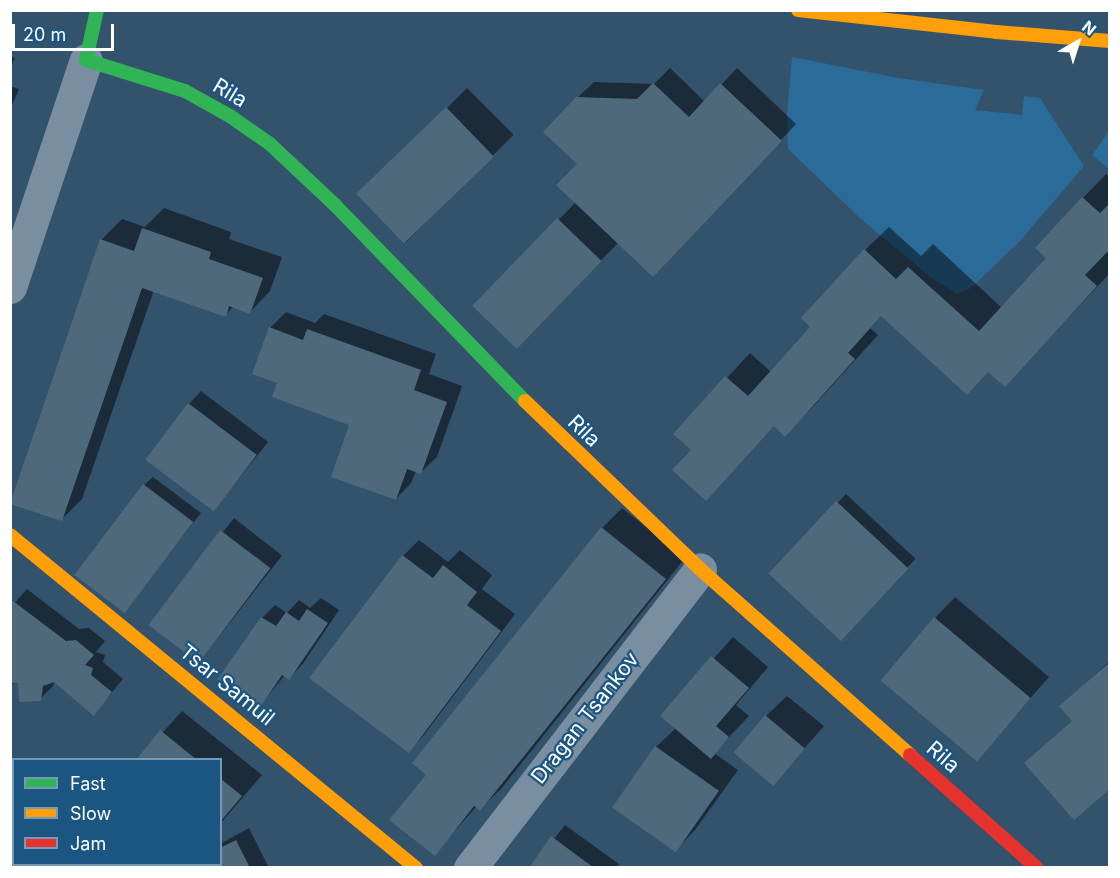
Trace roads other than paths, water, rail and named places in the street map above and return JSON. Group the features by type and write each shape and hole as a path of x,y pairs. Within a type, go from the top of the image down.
{"street":[{"path":"10,287 86,60 98,10"},
{"path":"798,10 996,32 1110,40"},
{"name":"Rila","path":"86,60 185,91 230,116 270,144 335,205 561,438 700,569 1037,867"},
{"name":"Tsar Samuil","path":"10,535 416,867"},
{"name":"Dragan Tsankov","path":"470,867 700,569"}]}
